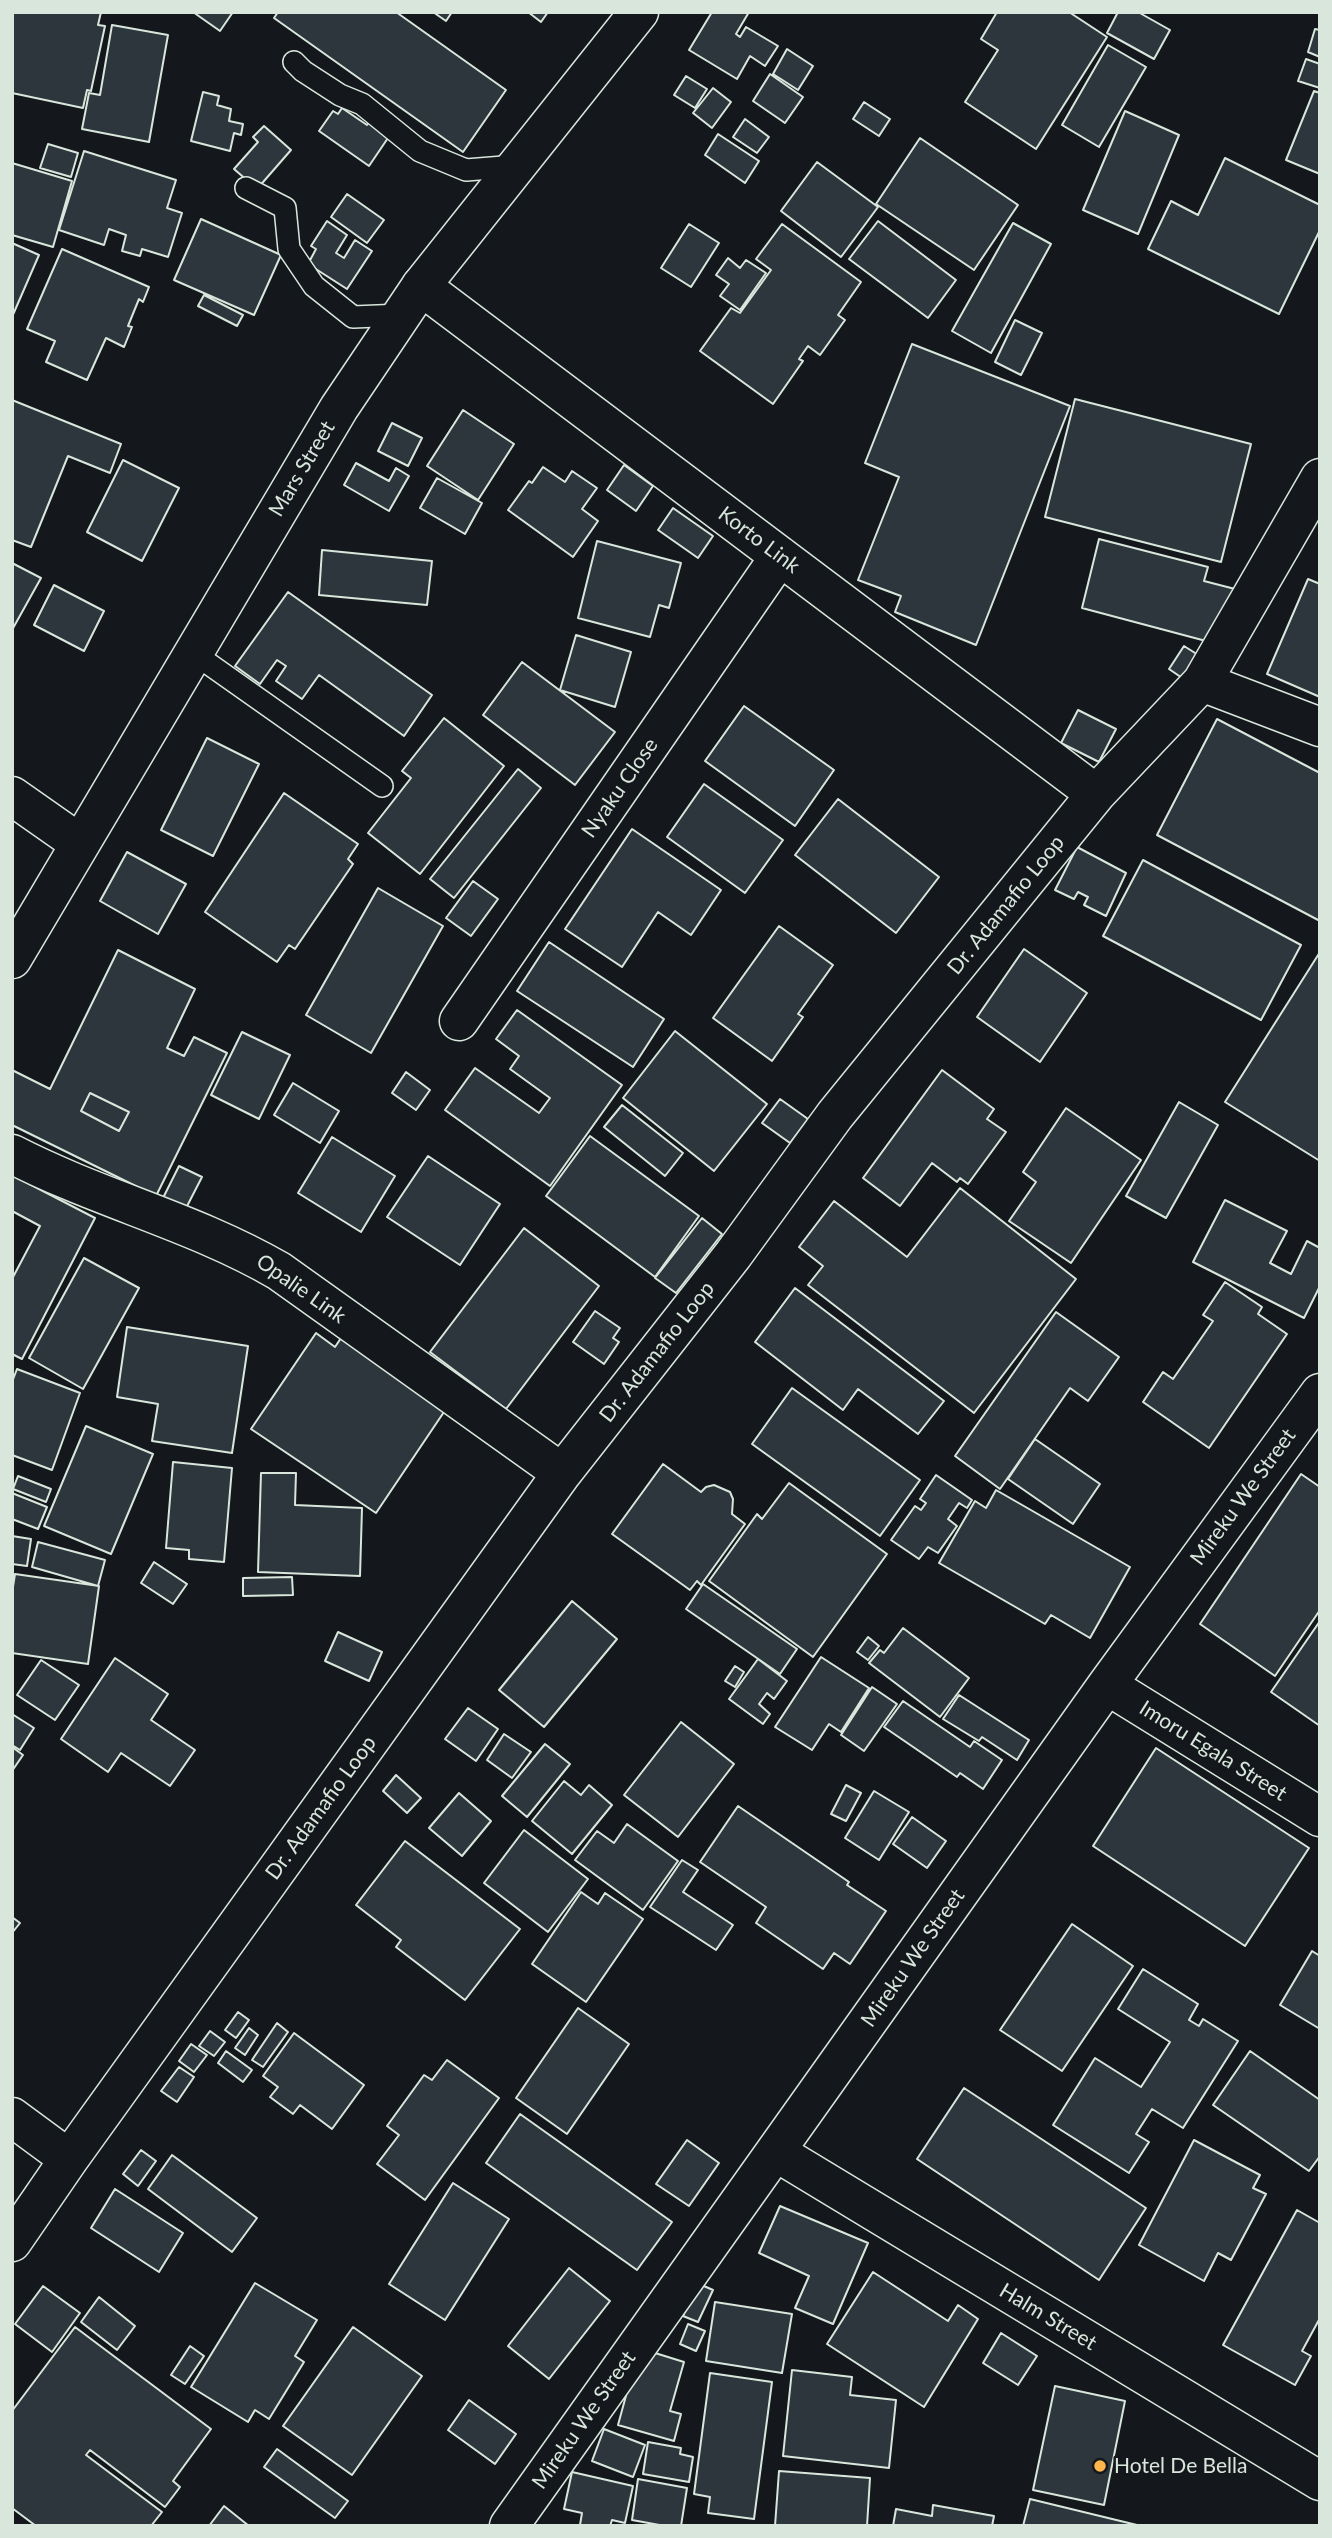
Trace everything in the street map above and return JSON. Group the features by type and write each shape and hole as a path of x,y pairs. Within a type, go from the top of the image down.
{"street":[{"name":"Mars Street","path":"12,959 338,408 412,301 639,12"},
{"name":"Korto Link","path":"412,301 780,556 1096,794"},
{"name":"Dr. Adamafio Loop","path":"12,2242 562,1473 733,1255 835,1115 1096,794 1202,682 1320,478"},
{"name":"Nyaku Close","path":"460,1021 780,556"},
{"path":"1202,682 1320,727"},
{"path":"12,796 79,843"},
{"name":"Opalie Link","path":"12,1154 103,1196 208,1234 249,1254 279,1272 562,1473"},
{"name":"Mireku We Street","path":"521,2523 776,2152 1107,1685 1320,1393"},
{"name":"Imoru Egala Street","path":"1107,1685 1320,1817"},
{"path":"12,2117 69,2159"},
{"name":"Halm Street","path":"776,2152 1320,2481"}],"lane":[{"path":"294,62 340,95 362,104 420,151 466,170 516,166"},
{"path":"246,188 285,208 289,249 314,286 353,317 412,301"},
{"path":"192,652 382,786"}],"building":[{"path":"12,12 101,12 98,25 105,26 91,91 87,90 83,108 12,93"},
{"path":"193,12 233,12 220,31"},
{"path":"278,12 396,12 506,90 463,152 274,18"},
{"path":"433,12 452,12 446,21"},
{"path":"528,12 548,12 541,22"},
{"path":"712,12 749,12 736,34 740,37 746,27 778,46 765,66 750,56 737,79 689,50"},
{"path":"997,12 1069,12 1107,37 1036,149 965,102 998,50 981,39"},
{"path":"1118,12 1138,12 1170,30 1154,59 1107,33"},
{"path":"112,25 168,35 149,142 82,129 89,93 100,95"},
{"path":"1315,29 1320,30 1320,57 1308,52"},
{"path":"1108,45 1146,67 1099,147 1062,125"},
{"path":"787,49 813,66 798,90 773,74"},
{"path":"1306,59 1320,64 1320,88 1298,81"},
{"path":"770,74 803,97 785,123 753,101"},
{"path":"686,76 707,89 695,108 674,95"},
{"path":"713,88 731,102 712,128 693,113"},
{"path":"1314,91 1320,93 1320,174 1286,160"},
{"path":"203,92 219,96 217,105 231,109 229,121 243,124 241,135 234,133 230,151 191,141"},
{"path":"864,102 890,119 879,136 853,119"},
{"path":"342,108 367,125 370,121 390,135 369,166 319,131 333,111 338,114"},
{"path":"1125,111 1179,135 1138,234 1083,210"},
{"path":"745,119 769,137 757,153 733,137"},
{"path":"264,126 291,150 257,189 234,169 258,142 253,137"},
{"path":"718,134 759,161 745,183 705,155"},
{"path":"920,138 1018,205 974,270 876,204"},
{"path":"48,144 78,153 71,177 40,168"},
{"path":"84,151 176,180 167,208 182,213 168,257 142,249 140,256 122,251 126,235 109,229 104,245 59,230"},
{"path":"1225,158 1320,205 1320,230 1279,314 1148,249 1171,201 1198,215"},
{"path":"817,162 878,207 841,257 781,211"},
{"path":"12,163 72,181 53,247 12,235"},
{"path":"347,194 384,220 367,243 331,217"},
{"path":"201,219 281,255 254,315 174,280"},
{"path":"327,221 347,235 336,253 344,258 355,240 372,251 347,289 308,264 316,249 311,246"},
{"path":"878,221 956,280 928,318 849,259"},
{"path":"1013,223 1051,244 991,353 952,331"},
{"path":"689,224 719,243 691,287 661,268"},
{"path":"782,224 861,282 838,315 845,320 820,355 808,346 799,359 803,361 773,404 700,351 731,308 740,313 771,270 756,259"},
{"path":"12,243 39,255 12,317"},
{"path":"62,249 149,287 143,302 139,299 128,326 132,327 124,347 106,338 87,380 46,362 55,341 27,329"},
{"path":"728,258 740,268 746,260 766,273 740,310 720,296 729,284 716,275"},
{"path":"204,295 243,315 237,326 198,306"},
{"path":"1015,320 1042,333 1021,375 995,362"},
{"path":"912,344 1070,406 976,645 895,612 901,596 858,580 899,477 865,463"},
{"path":"1075,399 1251,444 1221,562 1045,517"},
{"path":"12,400 121,444 110,473 68,456 31,547 12,540"},
{"path":"463,410 514,444 478,500 427,466"},
{"path":"392,423 422,438 408,466 378,451"},
{"path":"123,460 179,488 142,561 87,532"},
{"path":"356,463 389,481 396,468 409,476 389,511 344,485"},
{"path":"624,465 653,486 636,511 607,490"},
{"path":"543,467 565,482 572,471 597,488 582,509 598,521 573,557 508,510"},
{"path":"437,478 482,503 465,534 420,508"},
{"path":"673,508 713,536 698,558 658,530"},
{"path":"1099,539 1208,567 1204,581 1235,589 1221,645 1082,608"},
{"path":"597,541 681,563 669,608 659,605 650,637 578,618"},
{"path":"322,550 432,561 427,605 319,595"},
{"path":"12,563 41,578 12,630"},
{"path":"1308,579 1320,584 1320,697 1267,674"},
{"path":"54,585 104,611 84,651 34,625"},
{"path":"288,592 432,695 404,736 319,675 302,699 276,681 286,666 277,660 260,684 235,666"},
{"path":"576,635 631,652 615,707 560,690"},
{"path":"1184,646 1203,658 1188,682 1169,669"},
{"path":"522,662 615,732 575,785 483,715"},
{"path":"744,706 834,770 795,826 705,761"},
{"path":"1078,710 1116,729 1099,762 1061,743"},
{"path":"444,718 504,766 420,874 368,833 411,778 402,771"},
{"path":"1217,719 1320,773 1320,921 1157,835"},
{"path":"207,738 259,764 213,856 161,830"},
{"path":"518,769 541,788 454,898 430,879"},
{"path":"704,784 783,840 745,893 667,837"},
{"path":"284,793 358,844 348,859 353,864 295,949 289,945 277,962 205,912"},
{"path":"838,799 939,877 896,933 795,855"},
{"path":"632,829 721,890 691,935 658,912 622,967 565,929"},
{"path":"1077,847 1126,873 1106,916 1084,905 1088,897 1078,892 1074,899 1055,890"},
{"path":"127,852 186,884 158,934 100,901"},
{"path":"1143,860 1301,945 1261,1020 1103,936"},
{"path":"473,881 498,899 471,936 446,918"},
{"path":"378,888 443,926 371,1053 306,1015"},
{"path":"779,926 833,965 798,1014 803,1017 772,1061 713,1018"},
{"path":"549,942 664,1019 633,1067 517,991"},
{"path":"1024,949 1087,993 1040,1062 977,1017"},
{"path":"118,950 195,989 167,1048 184,1056 194,1037 227,1053 156,1196 12,1125 12,1070 50,1089","holes":["90,1093 129,1112 119,1131 81,1111"]},
{"path":"1320,952 1320,1161 1225,1102"},
{"path":"517,1010 622,1085 550,1186 445,1110 475,1068 539,1113 550,1098 510,1069 519,1056 496,1039"},
{"path":"675,1031 767,1104 714,1171 623,1098"},
{"path":"242,1032 290,1055 259,1119 211,1095"},
{"path":"942,1070 994,1109 987,1119 1006,1132 968,1184 960,1178 957,1182 932,1163 900,1206 863,1178"},
{"path":"406,1072 430,1090 416,1110 392,1093"},
{"path":"293,1083 339,1111 320,1143 274,1115"},
{"path":"90,1093 129,1112 119,1131 81,1111"},
{"path":"780,1099 808,1119 790,1143 762,1123"},
{"path":"1179,1102 1218,1125 1166,1218 1126,1196"},
{"path":"622,1105 683,1153 665,1176 604,1127"},
{"path":"1066,1108 1141,1160 1071,1263 1009,1221 1036,1182 1023,1172"},
{"path":"590,1136 699,1216 655,1277 546,1196"},
{"path":"332,1137 395,1176 361,1232 298,1193"},
{"path":"428,1156 500,1204 460,1265 387,1217"},
{"path":"179,1166 202,1177 184,1212 162,1200"},
{"path":"12,1175 95,1218 22,1359 12,1354 12,1279 40,1226 12,1211"},
{"path":"960,1188 1076,1279 974,1413 808,1285 823,1266 799,1247 834,1201 907,1257"},
{"path":"1225,1200 1287,1231 1270,1263 1291,1274 1307,1241 1320,1248 1320,1286 1304,1318 1193,1262"},
{"path":"702,1218 722,1234 676,1293 655,1278"},
{"path":"524,1228 599,1286 506,1409 430,1352"},
{"path":"84,1258 139,1288 83,1389 29,1358"},
{"path":"1225,1282 1262,1307 1258,1314 1287,1334 1209,1448 1143,1402 1163,1372 1173,1379 1213,1321 1203,1315"},
{"path":"795,1288 944,1401 918,1434 858,1389 843,1410 755,1342"},
{"path":"595,1311 620,1328 613,1338 619,1342 604,1364 573,1342"},
{"path":"1056,1312 1119,1357 1088,1401 1070,1388 1000,1489 955,1456"},
{"path":"127,1327 248,1346 232,1453 152,1441 158,1404 117,1397"},
{"path":"345,1332 450,1403 376,1513 251,1429 316,1333 335,1347"},
{"path":"17,1369 80,1393 52,1470 12,1455 12,1382"},
{"path":"792,1388 920,1480 880,1536 752,1444"},
{"path":"86,1426 153,1454 111,1554 44,1526"},
{"path":"1035,1439 1100,1484 1073,1524 1008,1479"},
{"path":"173,1462 232,1468 224,1562 189,1559 189,1550 166,1548"},
{"path":"663,1464 701,1492 714,1485 730,1492 733,1499 732,1514 745,1524 701,1585 697,1581 690,1590 612,1534"},
{"path":"261,1473 296,1473 295,1505 362,1508 360,1576 258,1572"},
{"path":"1301,1474 1320,1487 1320,1610 1275,1676 1200,1624"},
{"path":"936,1475 972,1500 967,1508 959,1503 948,1519 957,1526 938,1553 928,1547 919,1559 891,1540 915,1506 921,1510 926,1503 920,1499"},
{"path":"18,1476 51,1489 46,1502 13,1489"},
{"path":"789,1483 887,1554 813,1657 709,1581 757,1514 762,1519"},
{"path":"996,1490 1130,1567 1090,1638 1051,1615 1045,1624 939,1563 975,1501 986,1508"},
{"path":"12,1493 47,1507 38,1529 12,1519"},
{"path":"12,1536 31,1539 27,1566 12,1564"},
{"path":"38,1542 105,1560 98,1586 32,1567"},
{"path":"154,1562 187,1584 173,1604 141,1583"},
{"path":"15,1574 99,1586 88,1664 12,1653 12,1593"},
{"path":"292,1577 293,1595 243,1596 243,1578"},
{"path":"703,1584 797,1649 780,1674 686,1609"},
{"path":"572,1601 617,1639 544,1727 499,1690"},
{"path":"1320,1621 1320,1726 1271,1692"},
{"path":"903,1628 969,1678 940,1717 869,1663 880,1650 884,1653"},
{"path":"338,1632 382,1652 369,1681 325,1661"},
{"path":"868,1637 879,1646 868,1660 857,1652"},
{"path":"821,1657 869,1688 841,1732 829,1724 812,1750 775,1727"},
{"path":"115,1658 168,1694 151,1720 195,1750 170,1786 121,1753 108,1772 61,1739"},
{"path":"758,1659 787,1681 774,1699 767,1693 759,1704 770,1714 763,1724 729,1699"},
{"path":"41,1660 79,1685 55,1720 17,1695"},
{"path":"735,1666 744,1672 735,1687 725,1681"},
{"path":"872,1687 897,1704 864,1751 841,1735"},
{"path":"959,1695 1029,1740 1017,1760 982,1737 979,1741 943,1719"},
{"path":"903,1701 970,1747 974,1741 1002,1760 983,1789 960,1773 957,1777 884,1727"},
{"path":"468,1708 498,1729 476,1761 445,1739"},
{"path":"12,1714 34,1728 20,1750 12,1745"},
{"path":"681,1722 734,1764 678,1837 624,1795"},
{"path":"504,1734 531,1752 512,1778 487,1760"},
{"path":"545,1744 570,1764 527,1817 502,1796"},
{"path":"12,1747 23,1755 12,1771"},
{"path":"1156,1748 1309,1848 1245,1946 1093,1846"},
{"path":"396,1775 421,1798 407,1813 383,1791"},
{"path":"564,1781 581,1795 589,1785 612,1805 572,1854 532,1821"},
{"path":"846,1785 861,1793 846,1821 831,1814"},
{"path":"874,1791 909,1812 879,1860 845,1838"},
{"path":"459,1793 491,1821 462,1856 429,1828"},
{"path":"738,1806 849,1882 847,1885 886,1911 850,1964 834,1953 823,1969 756,1923 766,1907 700,1862"},
{"path":"912,1817 946,1841 927,1868 893,1844"},
{"path":"627,1824 678,1861 643,1910 575,1860 597,1831 614,1843"},
{"path":"524,1830 588,1879 548,1932 484,1883"},
{"path":"405,1841 520,1929 465,2000 396,1947 401,1940 356,1905"},
{"path":"682,1860 698,1870 683,1892 733,1925 716,1950 650,1907"},
{"path":"581,1892 598,1904 605,1893 643,1919 586,2002 532,1964"},
{"path":"12,1917 20,1923 12,1933"},
{"path":"1072,1924 1133,1966 1062,2071 1000,2030"},
{"path":"1312,1951 1320,1956 1320,2029 1280,2005"},
{"path":"1143,1969 1198,2004 1189,2020 1199,2026 1203,2019 1238,2041 1183,2128 1152,2109 1136,2134 1149,2142 1129,2173 1053,2125 1095,2058 1141,2087 1170,2042 1118,2009"},
{"path":"578,2008 629,2044 567,2134 516,2098"},
{"path":"238,2012 249,2020 236,2038 225,2030"},
{"path":"277,2023 288,2032 263,2067 252,2060"},
{"path":"249,2028 258,2035 245,2055 235,2048"},
{"path":"210,2031 225,2042 214,2056 199,2046"},
{"path":"294,2033 364,2085 332,2129 300,2105 293,2114 270,2097 278,2087 263,2076"},
{"path":"191,2044 207,2055 194,2072 179,2061"},
{"path":"226,2051 252,2070 243,2082 218,2063"},
{"path":"1250,2051 1320,2100 1320,2156 1309,2171 1213,2105"},
{"path":"447,2060 499,2098 425,2200 377,2164 399,2135 387,2126 424,2075 432,2080"},
{"path":"179,2067 194,2077 177,2102 161,2091"},
{"path":"964,2088 1146,2208 1099,2280 917,2159"},
{"path":"520,2114 672,2222 637,2270 486,2163"},
{"path":"687,2140 719,2163 689,2206 656,2184"},
{"path":"1194,2140 1260,2175 1253,2188 1266,2194 1231,2260 1218,2253 1204,2281 1139,2245"},
{"path":"141,2150 156,2161 138,2186 123,2174"},
{"path":"172,2155 257,2218 232,2252 148,2189"},
{"path":"453,2183 509,2219 445,2320 389,2284"},
{"path":"115,2189 183,2233 159,2272 91,2228"},
{"path":"780,2206 868,2243 833,2324 795,2308 809,2276 759,2253"},
{"path":"1297,2210 1320,2223 1320,2318 1302,2351 1311,2356 1295,2385 1223,2345"},
{"path":"569,2268 610,2301 549,2379 508,2346"},
{"path":"873,2272 948,2321 958,2305 978,2319 924,2407 827,2344"},
{"path":"255,2283 317,2320 295,2356 304,2362 269,2419 255,2410 248,2422 191,2387"},
{"path":"697,2283 713,2290 698,2322 683,2316"},
{"path":"43,2286 80,2313 52,2352 15,2324"},
{"path":"99,2297 135,2326 117,2350 81,2322"},
{"path":"715,2302 792,2314 782,2373 706,2361"},
{"path":"688,2324 705,2331 696,2351 680,2344"},
{"path":"75,2327 211,2429 173,2481 180,2487 165,2507 90,2450 86,2455 162,2512 151,2526 36,2526 12,2508 12,2411"},
{"path":"353,2327 422,2376 352,2475 283,2426"},
{"path":"1001,2333 1037,2356 1018,2385 983,2363"},
{"path":"190,2346 204,2356 185,2384 171,2375"},
{"path":"639,2348 684,2362 670,2411 681,2414 674,2441 618,2425"},
{"path":"792,2370 852,2377 850,2395 896,2400 889,2468 783,2456"},
{"path":"710,2373 772,2382 754,2519 708,2513 710,2497 694,2494"},
{"path":"1055,2386 1125,2401 1104,2505 1033,2490"},
{"path":"469,2400 516,2434 495,2464 448,2430"},
{"path":"604,2429 645,2445 633,2477 592,2461"},
{"path":"648,2442 681,2448 680,2454 693,2457 689,2482 643,2474"},
{"path":"277,2449 348,2501 335,2518 264,2467"},
{"path":"779,2471 870,2478 867,2526 775,2526"},
{"path":"572,2472 633,2486 625,2523 612,2520 610,2526 580,2525 582,2513 564,2509"},
{"path":"638,2479 687,2488 681,2526 632,2520"},
{"path":"1030,2499 1141,2526 1023,2526"},
{"path":"933,2505 994,2516 992,2526 893,2526 896,2509 932,2516"},
{"path":"224,2506 249,2526 209,2526"}],"place":[{"name":"Hotel De Bella","path":"1100,2466"}]}
